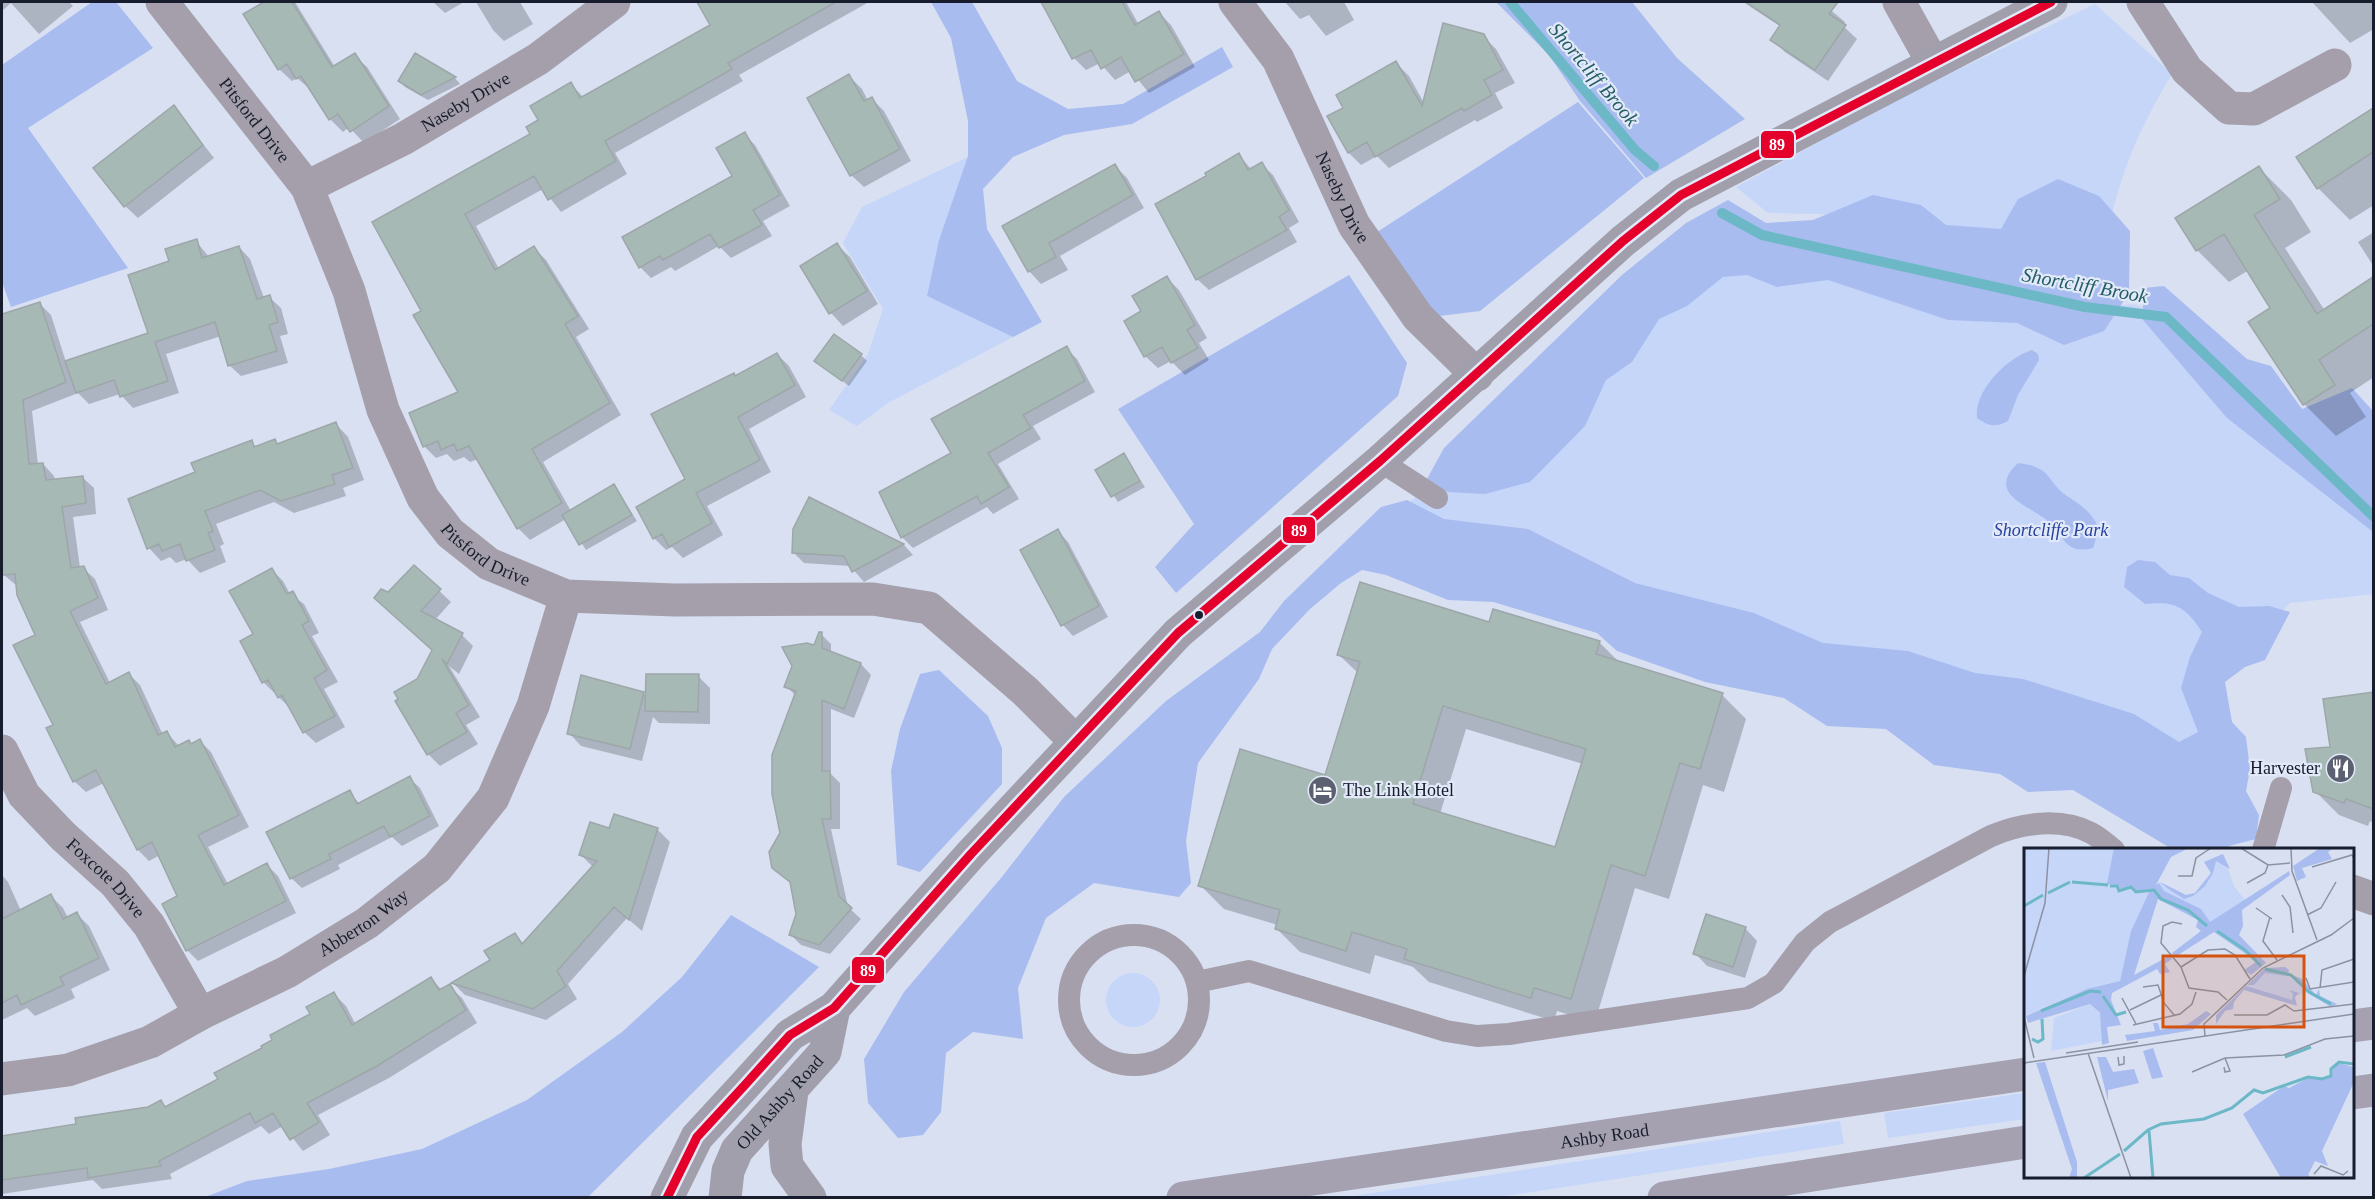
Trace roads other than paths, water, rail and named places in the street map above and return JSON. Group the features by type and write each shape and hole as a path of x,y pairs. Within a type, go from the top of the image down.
{"main road":[{"name":"Ashby Road","path":"1183,1197 2024,1074"},
{"path":"2354,1093 2373,1090"},
{"path":"1664,1197 2024,1142"}],"street":[{"name":"Pitsford Drive","path":"162,2 307,187 348,291 383,410 423,498 450,533 489,564 567,596 675,600 873,599 929,608 1025,691 1076,742"},
{"name":"Naseby Drive","path":"307,187 403,139 538,59 614,2"},
{"name":"Naseby Drive","path":"1235,2 1278,59 1354,225 1418,317 1477,375"},
{"path":"1899,2 1933,63"},
{"name":"Old Ashby Road","path":"667,1197 697,1137 790,1035 834,1008 971,854 1178,633 1380,461 1623,241 1681,195 2051,2"},
{"path":"2143,2 2187,70 2229,108 2254,109 2336,65"},
{"name":"Abberton Way","path":"2,1079 68,1070 150,1042 200,1014 287,972 366,923 437,868 493,798 533,706 567,596"},
{"name":"Foxcote Drive","path":"2,751 24,795 63,836 115,883 148,925 200,1014"},
{"path":"2354,892 2373,899"},
{"name":"Old Ashby Road","path":"725,1197 728,1171 737,1150 825,1052 834,1008"},
{"path":"792,1091 785,1144 787,1166 810,1197"}],"lane":[{"path":"1380,461 1437,498"},
{"path":"2263,848 2282,788"},
{"path":"1197,982 1249,971 1446,1031 1477,1036 1509,1034 1748,998 1774,983 1805,942 1830,922 1991,836 2013,827 2052,823 2091,832 2113,848"},
{"path":"1141,935 1168,945 1190,967 1197,982 1199,998 1193,1028 1176,1051 1150,1064 1122,1065 1095,1054 1076,1032 1071,1019 1069,991 1079,964 1088,953 1112,938 1141,935"}],"waterway":[{"name":"Shortcliff Brook","path":"1510,2 1635,150 1654,166"},
{"name":"Shortcliff Brook","path":"1722,213 1762,235 2085,307 2166,317 2374,517"}],"place":[{"name":"Harvester","path":"2341,768"},
{"name":"The Link Hotel","path":"1322,790"}],"park label":[{"name":"Shortcliffe Park","path":"2051,530"}]}
